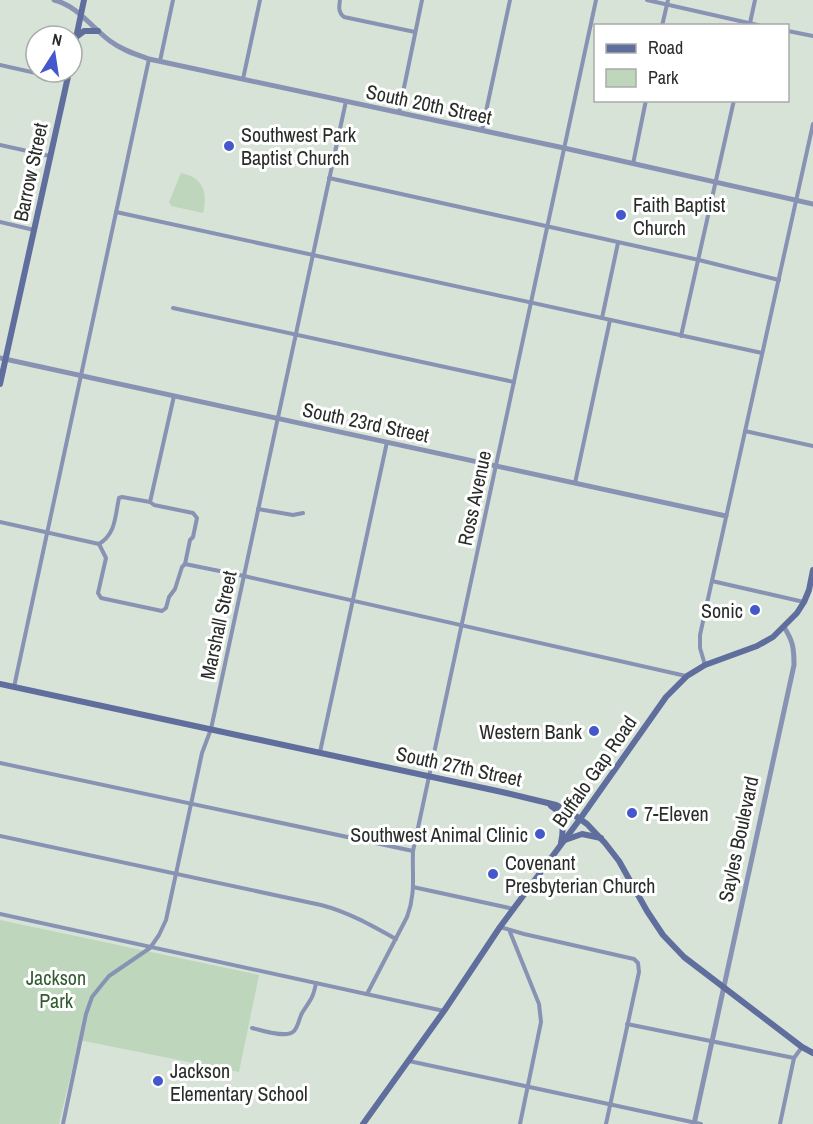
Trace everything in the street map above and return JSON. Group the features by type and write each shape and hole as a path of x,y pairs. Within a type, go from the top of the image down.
{"main road":[{"path":"79,24 84,0"},
{"path":"84,31 98,31"},
{"name":"Barrow Street","path":"0,384 3,359 66,84"},
{"path":"784,627 797,613 811,591 813,570"},
{"name":"Buffalo Gap Road","path":"363,1124 444,1011 500,927 666,697 687,676 705,665 757,646 773,637 784,627"},
{"name":"South 27th Street","path":"0,684 556,805 580,819 601,838 619,861 663,935 684,957 702,973 813,1053"},
{"path":"549,803 561,818 562,843"},
{"path":"562,843 582,834 601,838"}],"street":[{"name":"South 20th Street","path":"54,0 65,3 81,14 98,31 125,51 149,59 813,204"},
{"path":"160,61 173,0"},
{"path":"243,79 260,0"},
{"path":"340,0 340,14 344,17 415,32"},
{"path":"399,112 422,0"},
{"path":"482,130 510,0"},
{"name":"Ross Avenue","path":"368,994 411,907 413,851 596,0"},
{"path":"647,0 667,2 750,24 755,0"},
{"path":"662,24 667,2"},
{"path":"789,31 813,36"},
{"path":"14,687 149,59"},
{"path":"0,65 24,70"},
{"name":"Marshall Street","path":"63,1124 86,1014 92,997 109,976 150,948 166,920 202,753 211,729 346,102"},
{"path":"633,164 646,102"},
{"path":"681,336 717,182 732,102"},
{"path":"705,665 700,648 700,635 813,124"},
{"path":"0,145 50,156"},
{"path":"329,178 699,260 779,280"},
{"path":"116,212 762,353"},
{"path":"0,222 34,230"},
{"path":"602,318 618,243"},
{"path":"173,308 514,382"},
{"path":"575,483 610,320"},
{"name":"South 23rd Street","path":"3,359 726,516"},
{"path":"150,502 174,396"},
{"path":"745,431 813,446"},
{"path":"319,753 387,442"},
{"path":"0,522 99,544 106,540 112,532 119,498 122,497 193,513 197,518 185,564 175,590 169,597 166,608 162,611 101,598 98,593 106,558 99,544"},
{"path":"258,509 293,515 303,513"},
{"path":"185,564 687,676"},
{"path":"712,581 804,602"},
{"name":"Sayles Boulevard","path":"694,1123 794,665 792,640 784,627"},
{"path":"0,763 413,851"},
{"path":"0,836 338,909 396,939"},
{"path":"413,887 515,909"},
{"path":"0,914 444,1011"},
{"path":"500,927 634,959 638,963 639,972 606,1124"},
{"path":"510,931 541,1012 540,1031 520,1124"},
{"path":"252,1028 284,1035 295,1031 302,1012 313,998 316,983"},
{"path":"627,1024 794,1058"},
{"path":"780,1124 794,1058 802,1047"},
{"path":"408,1061 701,1124"}],"green space":[{"path":"181,173 194,178 202,187 205,199 203,213 171,206 169,202"},
{"name":"Jackson Park","path":"0,920 259,975 239,1072 79,1040 59,1124 0,1124"}],"place":[{"name":"Southwest Park Baptist Church","path":"229,146"},
{"name":"Faith Baptist Church","path":"621,215"},
{"name":"Sonic","path":"755,610"},
{"name":"Western Bank","path":"594,731"},
{"name":"7-Eleven","path":"632,813"},
{"name":"Southwest Animal Clinic","path":"540,834"},
{"name":"Covenant Presbyterian Church","path":"493,874"},
{"name":"Jackson Elementary School","path":"158,1081"}]}
